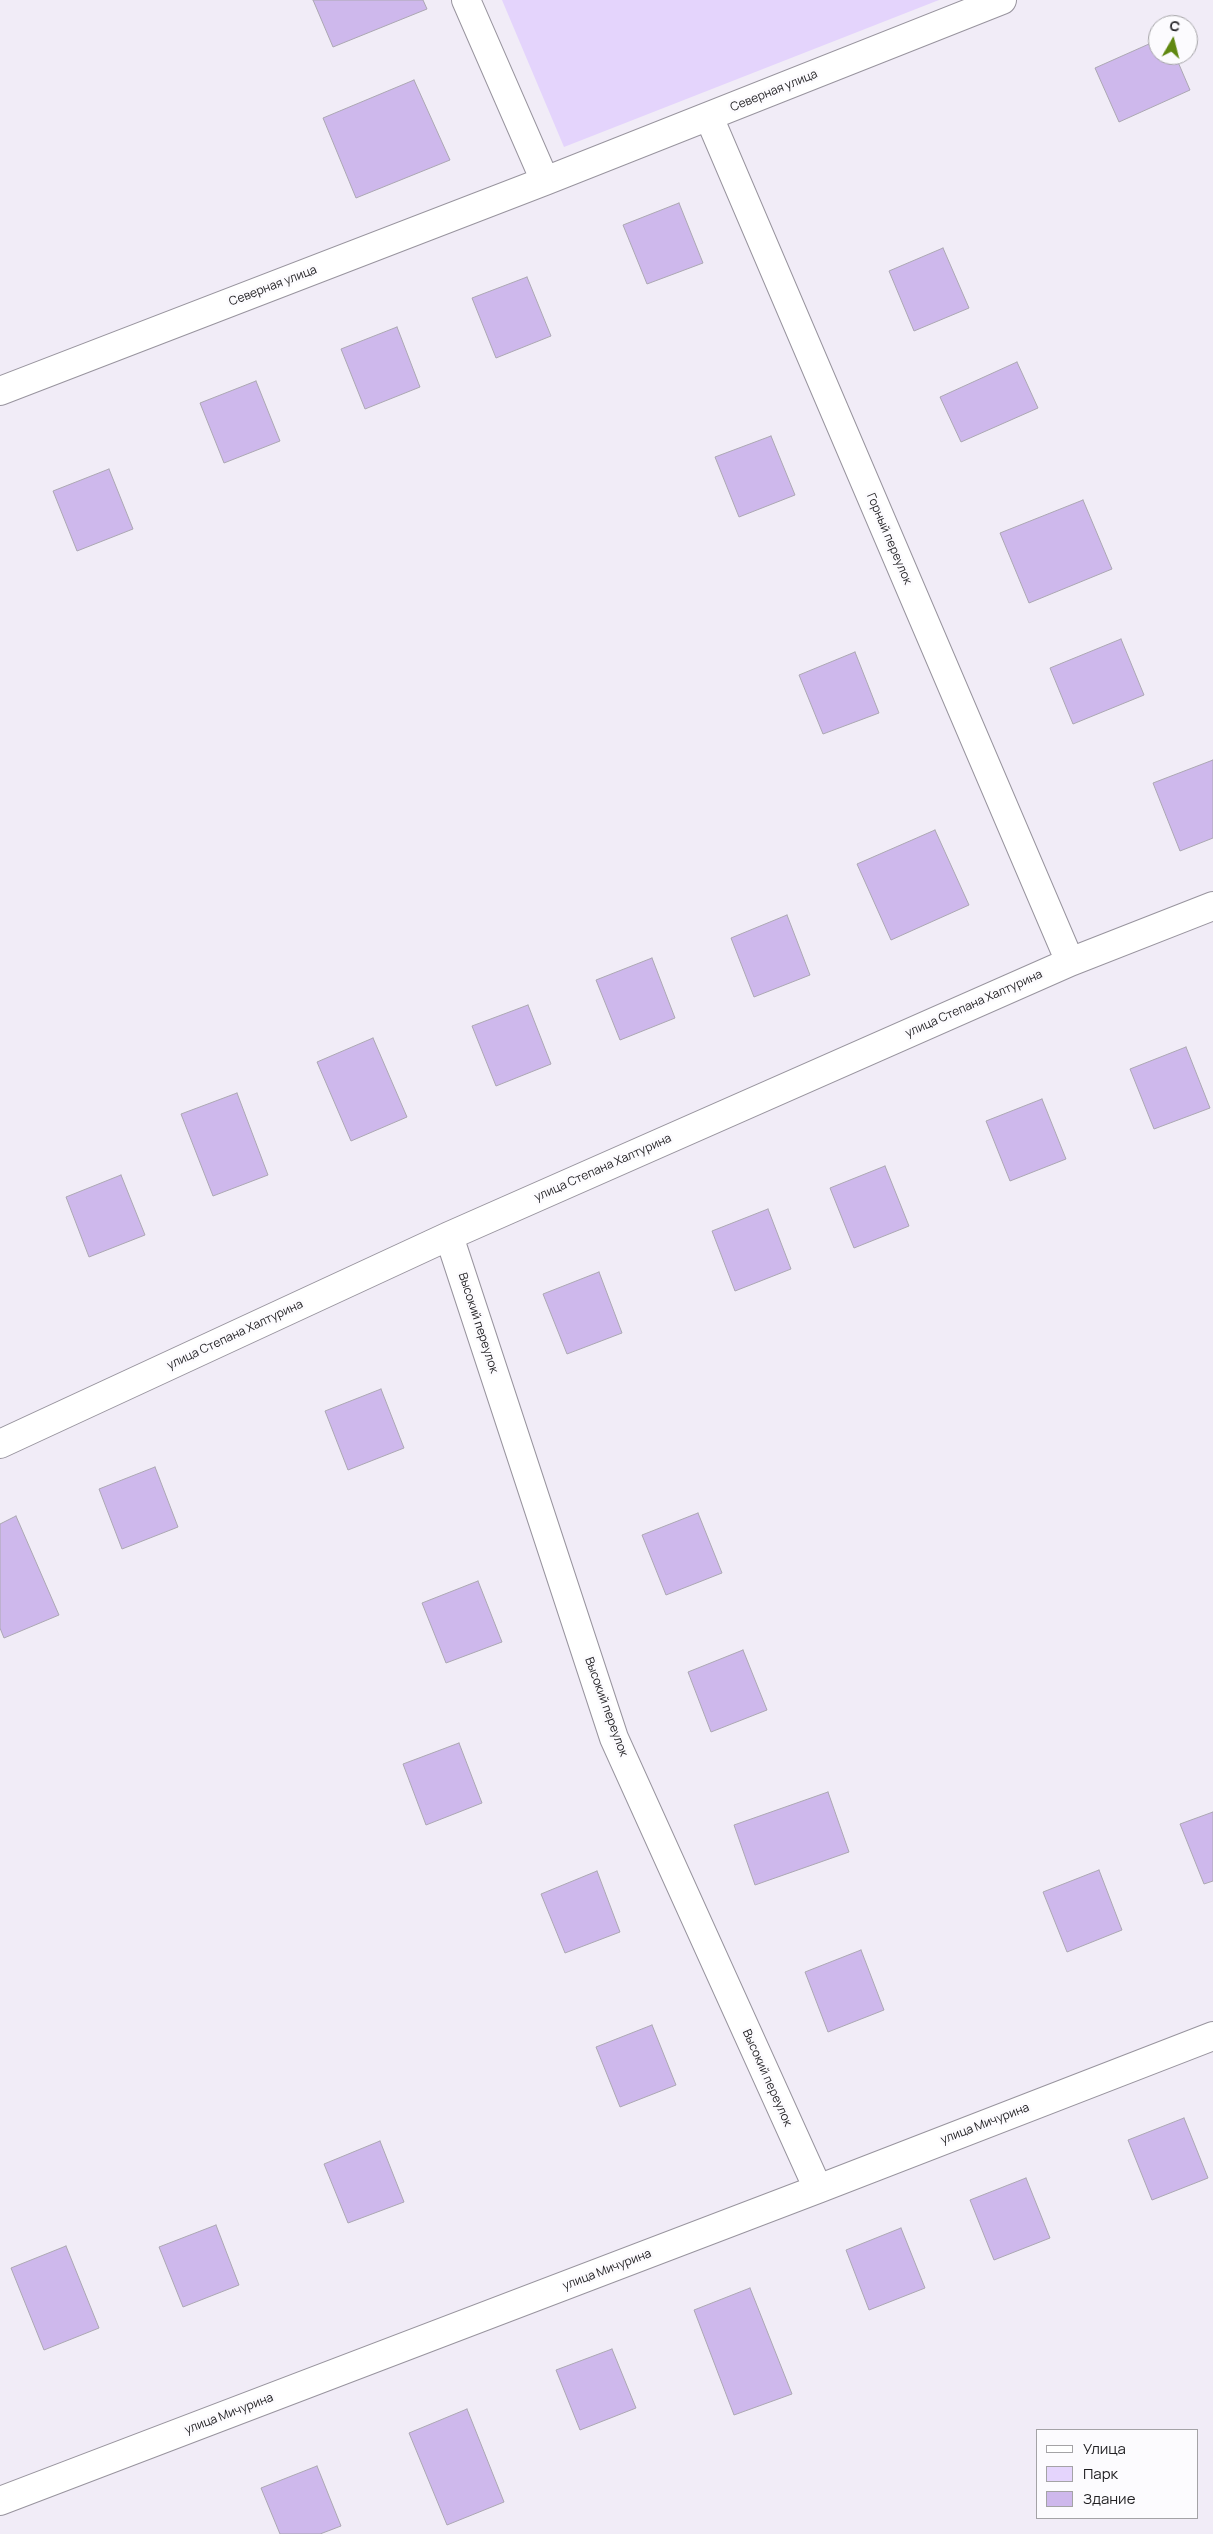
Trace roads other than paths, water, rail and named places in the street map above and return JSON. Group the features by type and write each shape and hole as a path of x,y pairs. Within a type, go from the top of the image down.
{"street":[{"path":"466,0 545,181"},
{"name":"Северная улица","path":"0,391 545,181 1002,0"},
{"name":"Горный переулок","path":"709,117 1070,962"},
{"name":"улица Степана Халтурина","path":"0,1444 449,1236 1070,962 1213,906"},
{"name":"Высокий переулок","path":"449,1236 614,1738 818,2190"},
{"name":"улица Мичурина","path":"0,2501 818,2190 1213,2036"}]}
